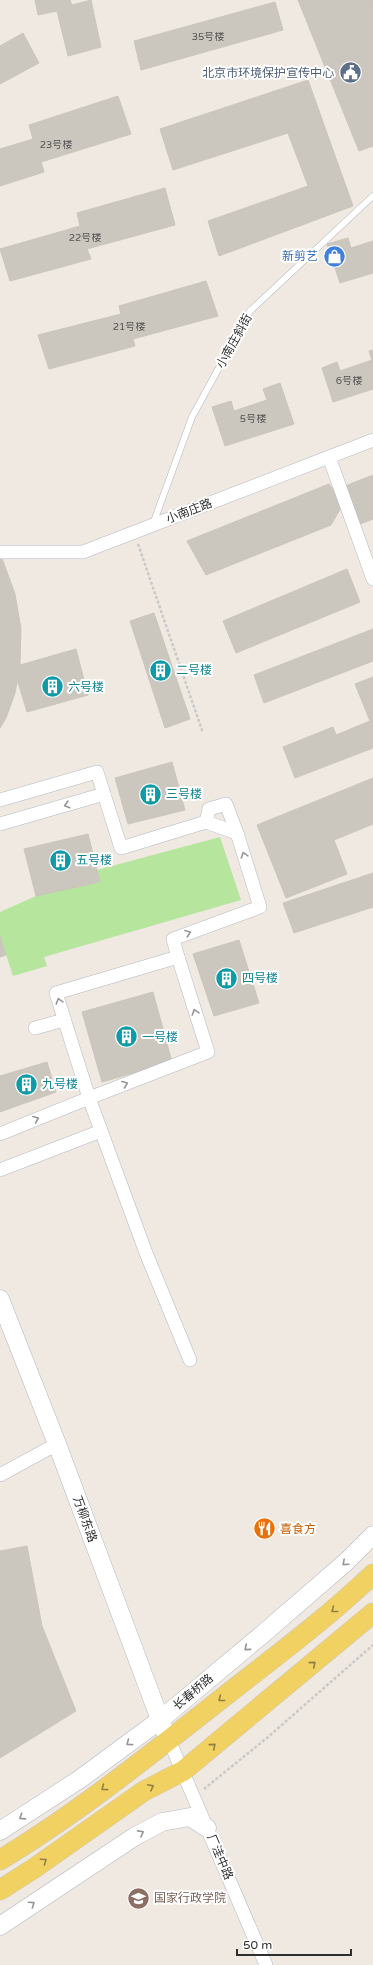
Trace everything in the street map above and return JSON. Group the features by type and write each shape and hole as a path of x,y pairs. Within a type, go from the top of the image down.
{"main road":[{"name":"长春桥路","path":"0,1860 44,1834 169,1740 342,1604 373,1574"},
{"path":"0,1890 144,1791 183,1771 373,1613"}],"street":[{"name":"小南庄路","path":"0,552 83,552 373,440"},
{"path":"329,457 373,579"},
{"path":"0,800 97,772 121,848 206,822 237,833"},
{"path":"0,824 104,794"},
{"path":"0,1134 208,1052 173,939 260,907 237,833 226,804 209,809 206,822"},
{"path":"178,957 56,993 101,1131 146,1253 190,1360"},
{"path":"35,1028 64,1020"},
{"path":"0,1170 101,1131"},
{"name":"万柳东路","path":"0,1299 57,1444 160,1720 169,1740"},
{"path":"0,1475 57,1444"},
{"name":"长春桥路","path":"0,1831 80,1779 160,1720 346,1562 373,1535"},
{"name":"厂洼中路","path":"169,1740 266,1965"},
{"path":"0,1926 134,1837 162,1822 190,1817 207,1828"}],"lane":[{"name":"小南庄斜街","path":"153,525 192,417 250,310 373,196"}],"path":[{"path":"134,532 202,733"},
{"path":"194,1797 268,1737 373,1645"}],"green space":[{"path":"220,837 241,900 44,957 47,966 13,976 0,936 0,912 36,896 100,882 97,870"}],"building":[{"path":"35,0 70,0 72,5 91,0 101,47 68,56 57,11 38,15"},
{"name":"北京市环境保护宣传中心","path":"298,0 373,0 373,146 359,151"},
{"path":"275,2 283,30 141,70 134,41"},
{"path":"23,33 39,63 0,84 0,46"},
{"path":"308,80 353,206 219,256 208,221 308,186 288,133 173,170 160,129"},
{"path":"118,96 131,134 41,162 44,172 0,186 0,149 33,139 29,125"},
{"path":"165,188 175,225 87,249 91,259 10,281 0,249 80,226 77,213"},
{"path":"348,238 351,248 373,241 373,273 340,283 327,244"},
{"path":"206,281 218,316 133,339 135,346 49,369 38,335 121,314 119,306"},
{"path":"373,350 373,389 333,402 322,368 337,362 340,371 372,360 369,351"},
{"path":"280,383 294,424 225,446 212,407 231,401 234,411 267,400 263,389"},
{"path":"373,475 373,519 360,524 345,486"},
{"path":"329,484 343,504 331,525 206,575 187,541"},
{"path":"0,553 15,594 21,629 20,665 15,693 6,718 0,728"},
{"path":"347,569 360,602 236,653 223,621"},
{"name":"二号楼","path":"154,613 190,719 165,728 130,621"},
{"path":"373,629 373,661 264,703 254,675"},
{"name":"六号楼","path":"76,649 88,695 27,712 17,679 20,665"},
{"path":"373,677 373,748 295,778 283,747 333,727 336,735 370,721 355,684"},
{"name":"三号楼","path":"172,762 185,810 128,824 115,778"},
{"path":"373,778 373,824 334,840 347,874 286,898 257,825"},
{"name":"五号楼","path":"88,834 100,882 36,896 24,849"},
{"path":"373,873 373,907 294,933 283,903"},
{"path":"0,936 6,955 0,957"},
{"name":"四号楼","path":"239,940 259,1003 214,1016 193,954"},
{"name":"一号楼","path":"153,992 172,1062 102,1082 82,1012"},
{"name":"九号楼","path":"47,1062 56,1092 0,1112 0,1076"},
{"path":"27,1546 42,1626 76,1711 0,1758 0,1551"}],"place":[{"name":"北京市环境保护宣传中心","path":"350,73"},
{"name":"新剪艺","path":"334,256"},
{"name":"二号楼","path":"160,670"},
{"name":"六号楼","path":"53,687"},
{"name":"三号楼","path":"150,794"},
{"name":"五号楼","path":"61,860"},
{"name":"四号楼","path":"226,978"},
{"name":"一号楼","path":"127,1037"},
{"name":"九号楼","path":"27,1084"},
{"name":"喜食方","path":"265,1529"},
{"name":"国家行政学院","path":"139,1898"}]}
